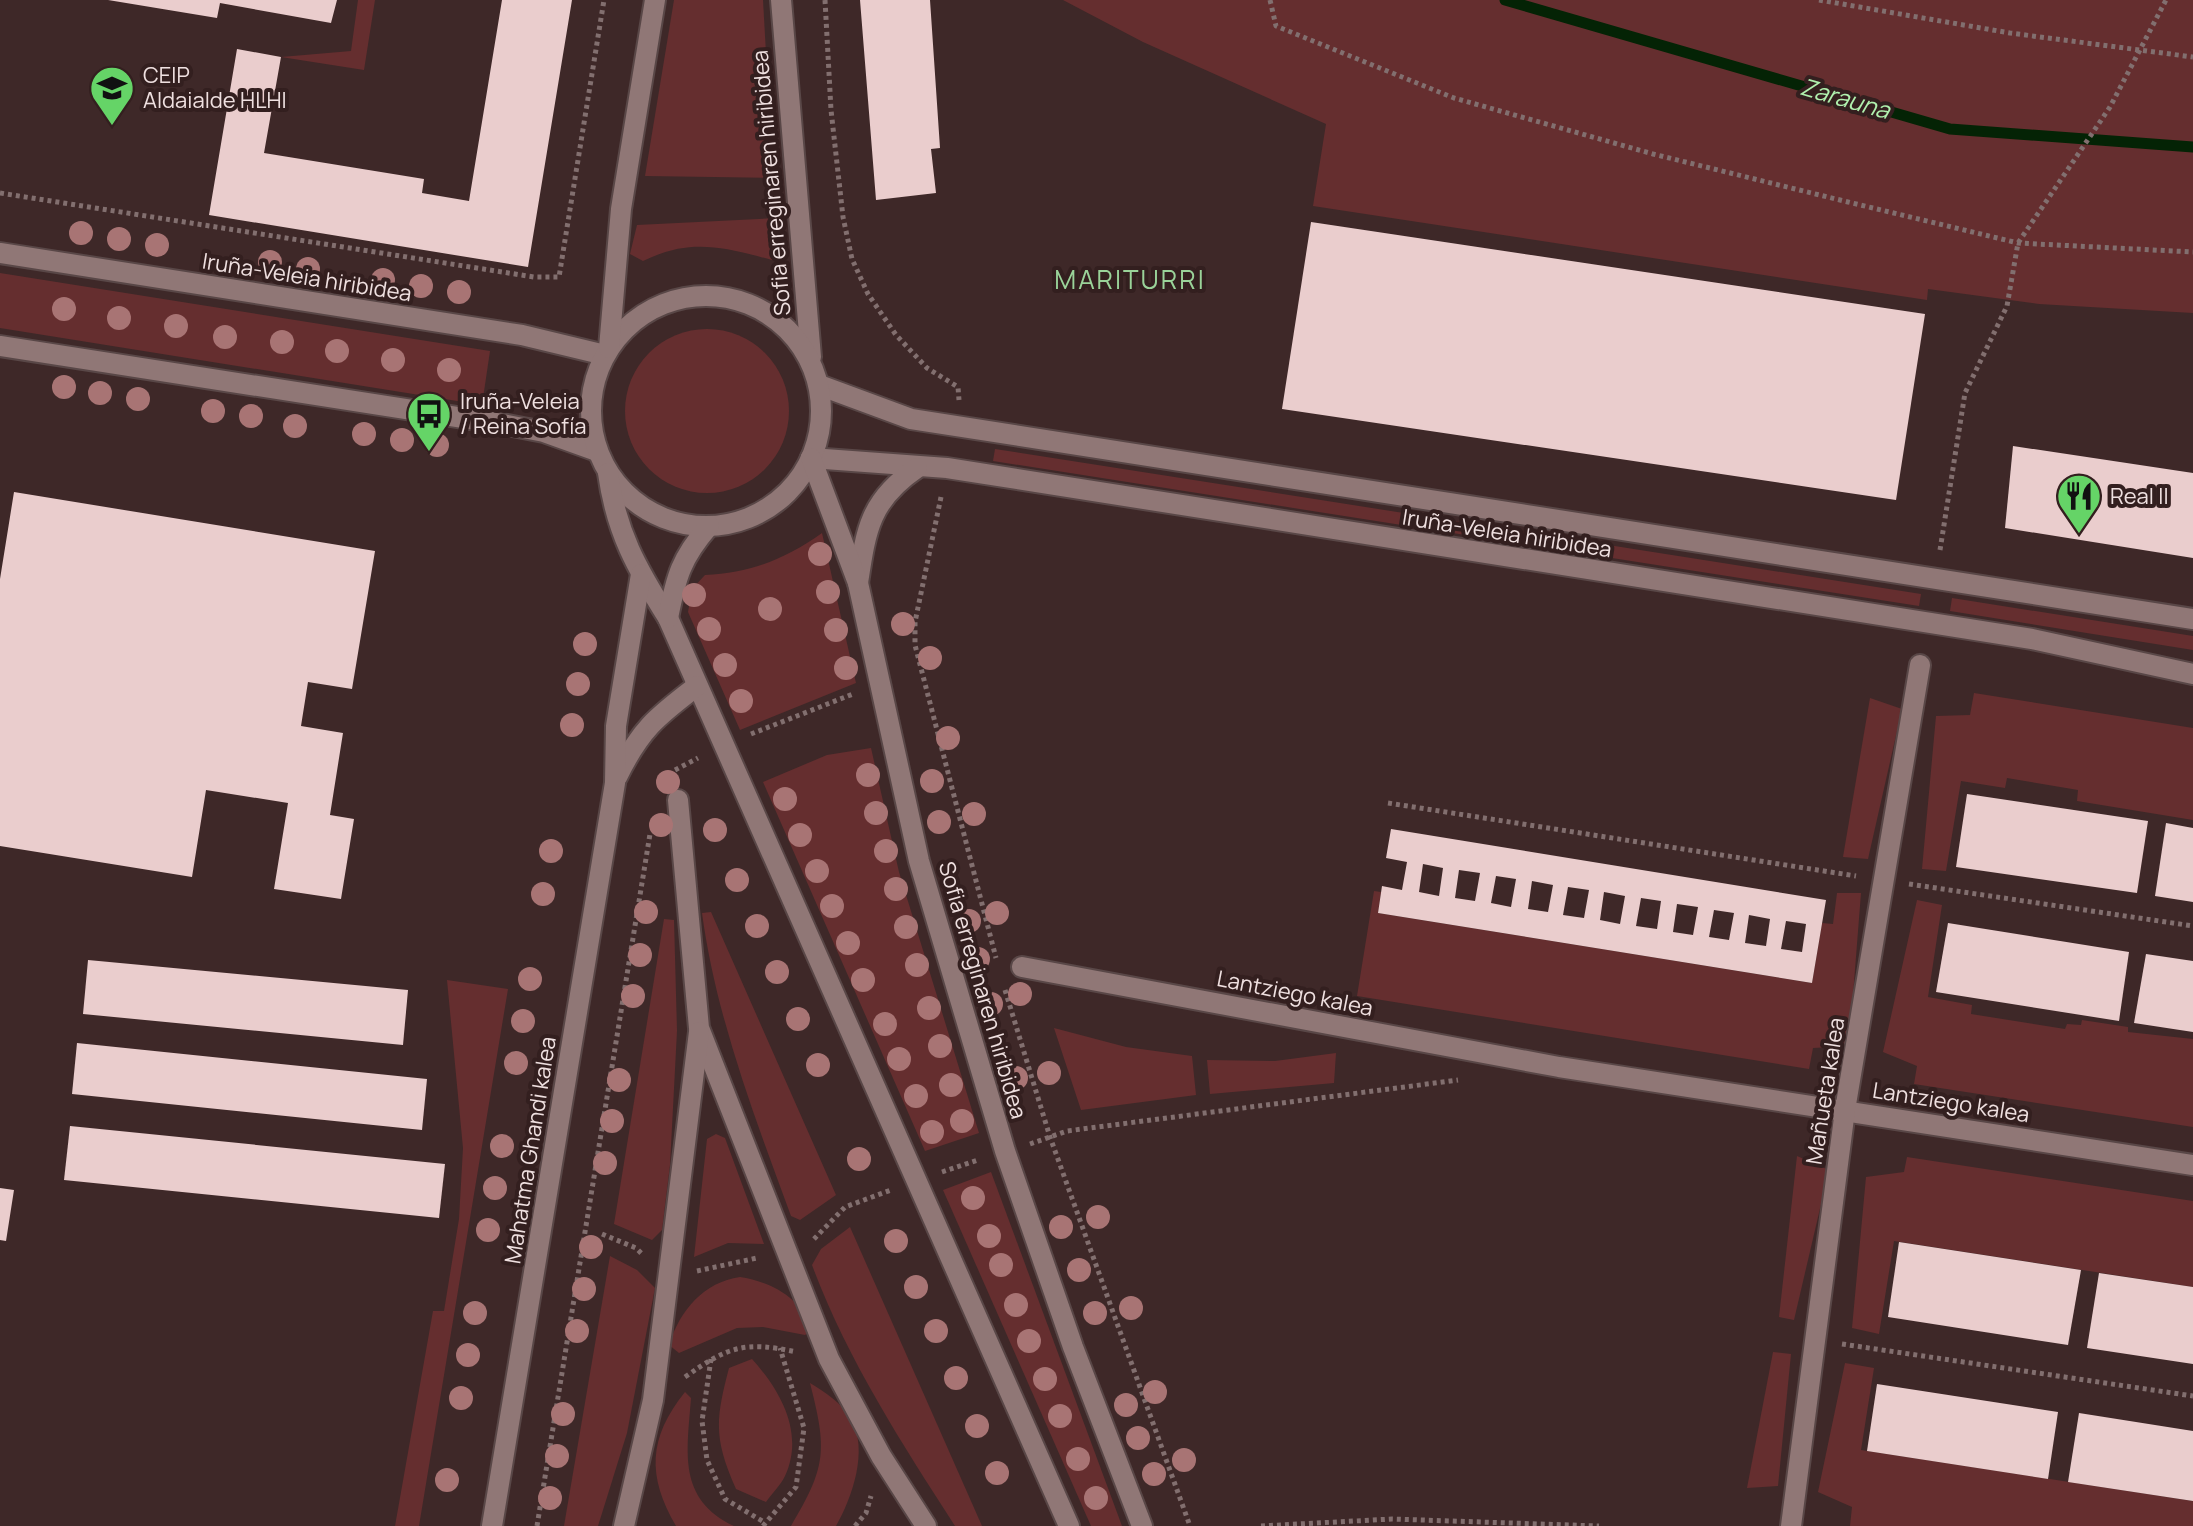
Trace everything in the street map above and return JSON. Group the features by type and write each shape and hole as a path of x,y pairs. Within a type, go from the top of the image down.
{"street":[{"path":"607,351 637,318 673,299 714,295 754,304 787,327 811,361 819,385 821,422 811,458 794,486 769,507 741,521 709,526 679,523 651,513 627,496 608,473 597,451 591,419 593,386 607,351 621,209 655,0"},
{"name":"Sofia erreginaren hiribidea","path":"781,0 811,361"},
{"name":"Iruña-Veleia hiribidea","path":"0,253 607,351"},
{"path":"0,346 502,424 544,432 597,451"},
{"name":"Iruña-Veleia hiribidea","path":"819,385 911,419 1935,576 2193,619"},
{"name":"Iruña-Veleia hiribidea","path":"811,458 947,468 2032,639 2193,674"},
{"name":"Sofia erreginaren hiribidea","path":"811,458 858,583 919,861 1005,1151 1073,1347 1142,1526"},
{"path":"858,583 872,515 894,483 917,468"},
{"path":"608,473 613,514 641,574 668,618 1069,1526"},
{"path":"668,618 676,576 687,552 709,526"},
{"name":"Mahatma Ghandi kalea","path":"492,1526 615,783 616,726 641,574"},
{"name":"Mañueta kalea","path":"1791,1526 1845,1110 1920,665"},
{"name":"Mahatma Ghandi kalea","path":"615,783 634,742 652,721 697,686"},
{"path":"624,1526 653,1400 699,1028 678,800"},
{"name":"Lantziego kalea","path":"1022,967 1559,1067 2193,1165"},
{"path":"699,1028 829,1359 881,1456 926,1526"}],"path":[{"path":"0,193 534,277 559,277 604,0"},
{"path":"825,0 831,110 843,217 852,259 868,294 896,335 927,368 958,387 956,425"},
{"path":"1270,0 1276,26 1454,98 1653,154 2018,243 2193,252"},
{"path":"1819,0 2138,52 2193,57"},
{"path":"1935,576 1965,393 2007,306 2018,243 2110,107 2166,0"},
{"path":"947,468 915,622 915,645 997,963"},
{"path":"673,771 796,713 923,672"},
{"path":"1388,803 2193,926"},
{"path":"537,1526 651,825"},
{"path":"1001,977 1050,1137 1190,1526"},
{"path":"602,1234 636,1248 669,1284 706,1267 755,1257 793,1261 845,1207 1067,1131 1463,1079"},
{"path":"1815,1340 2193,1396"},
{"path":"653,1400 711,1358 748,1344 829,1359"},
{"path":"711,1358 702,1421 707,1460 725,1499 764,1524 796,1487 804,1428 780,1348"},
{"path":"1261,1526 1392,1519 1599,1526"}],"shaded area":[{"path":"358,0 375,0 364,70 281,57 351,51"},
{"path":"674,0 763,0 773,178 645,176"},
{"path":"1063,0 2193,0 2193,313 2039,304 1928,289 1927,300 1313,206 1326,124 1143,42"},
{"path":"777,218 782,250 772,260 707,247 676,249 643,261 630,254 637,225"},
{"path":"0,273 490,351 482,405 0,328"},
{"path":"707,329 738,335 765,353 783,380 789,411 783,442 765,469 738,487 707,493 676,487 649,469 631,442 625,411 631,380 649,353 676,335"},
{"path":"995,449 1921,594 1919,606 993,461"},
{"path":"822,533 856,683 740,730 688,612 692,589 705,575 767,563"},
{"path":"1952,598 2193,636 2193,650 1950,611"},
{"path":"1974,693 2193,728 2193,820 2077,801 2078,790 2007,778 2005,788 1961,781 1946,871 1922,869 1936,716 1970,715"},
{"path":"1870,698 1902,709 1868,859 1843,857"},
{"path":"871,748 899,872 979,1133 925,1151 763,782 827,755"},
{"path":"1374,891 1381,892 1378,913 1812,983 1822,923 1833,924 1837,893 1861,893 1849,1046 1813,1048 1809,1069 1357,996"},
{"path":"1917,900 1942,905 1928,997 1972,1005 1971,1014 2065,1029 2067,1024 2081,1025 2082,1020 2128,1027 2128,1032 2193,1039 2193,1127 1914,1084 1917,1066 1883,1052"},
{"path":"711,912 836,1195 800,1220 791,1216 727,1029 702,913"},
{"path":"664,919 674,920 677,1031 670,1165 662,1230 652,1240 614,1224"},
{"path":"447,980 508,989 419,1526 395,1526 433,1311 444,1311 459,1219 463,1148"},
{"path":"1054,1028 1126,1047 1192,1056 1196,1095 1081,1110"},
{"path":"1336,1053 1334,1083 1210,1094 1207,1060 1275,1061"},
{"path":"716,1134 725,1138 764,1244 728,1243 694,1257 707,1139"},
{"path":"1797,1156 1829,1170 1794,1320 1779,1317"},
{"path":"1907,1157 2193,1201 2193,1287 1894,1241 1879,1334 1852,1328 1866,1177 1904,1172"},
{"path":"991,1172 1122,1526 1091,1526 943,1190"},
{"path":"850,1227 982,1526 955,1526 876,1399 841,1333 812,1265 821,1249"},
{"path":"610,1256 637,1270 655,1288 627,1433 598,1526 564,1526"},
{"path":"740,1277 784,1293 801,1309 811,1330 805,1335 763,1327 737,1328 679,1353 669,1345 680,1320 695,1300 715,1285"},
{"path":"1773,1352 1791,1354 1778,1486 1747,1488"},
{"path":"752,1359 780,1398 791,1428 790,1460 783,1479 766,1502 736,1489 720,1443 719,1416 729,1368"},
{"path":"1845,1363 1874,1368 1861,1450 2193,1501 2193,1526 1850,1526 1852,1507 1818,1492"},
{"path":"810,1383 843,1408 856,1431 856,1474 848,1502 836,1526 791,1526 812,1488 820,1457 819,1425"},
{"path":"685,1392 691,1398 688,1455 694,1488 716,1515 734,1526 676,1526 660,1490 656,1474 658,1441 664,1425"}],"building":[{"path":"108,0 337,0 331,23 220,3 217,18"},
{"path":"502,0 572,0 528,267 209,215 237,49 281,57 264,153 424,179 422,193 469,201"},
{"path":"860,0 930,0 940,148 931,149 936,193 876,200"},
{"path":"1311,222 1925,314 1896,500 1282,409"},
{"path":"2013,446 2193,473 2193,558 2005,528"},
{"path":"14,492 375,551 352,689 308,682 301,726 343,733 330,815 354,819 341,899 274,889 288,803 206,790 192,877 0,846 0,579"},
{"path":"1967,794 2148,821 2137,893 1956,867"},
{"path":"2166,823 2193,828 2193,902 2155,896"},
{"path":"1391,829 1826,900 1812,983 1378,913 1382,886 1402,890 1407,862 1386,858","holes":["1423,864 1443,868 1439,896 1419,892","1459,870 1480,873 1475,901 1455,898","1496,876 1516,879 1511,907 1491,903","1532,881 1553,885 1548,912 1528,909","1568,887 1589,890 1584,918 1563,915","1604,892 1625,896 1620,924 1600,920","1641,898 1661,901 1657,929 1636,926","1677,904 1698,907 1693,935 1673,932","1714,910 1734,913 1729,940 1709,937","1749,915 1770,919 1766,946 1745,943","1786,921 1806,924 1802,952 1781,949"]},
{"path":"1948,923 2129,952 2119,1021 1936,992"},
{"path":"2146,954 2193,961 2193,1032 2134,1023"},
{"path":"88,960 408,990 403,1045 83,1014"},
{"path":"77,1043 427,1079 422,1130 72,1094"},
{"path":"70,1126 445,1164 439,1218 64,1180"},
{"path":"0,1188 14,1190 6,1241 0,1240"},
{"path":"1899,1242 2081,1270 2068,1345 1888,1317"},
{"path":"2099,1273 2193,1287 2193,1364 2087,1348"},
{"path":"1877,1384 2058,1412 2048,1479 1867,1451"},
{"path":"2079,1413 2193,1431 2193,1501 2068,1482"}],"waterway":[{"name":"Zarauna","path":"1505,0 1950,129 2193,147"}],"place":[{"name":"CEIP Aldaialde HLHI","path":"112,127"},
{"name":"Iruña-Veleia / Reina Sofía","path":"429,453"},
{"name":"Real II","path":"2079,535"}],"district":[{"name":"MARITURRI","path":"1130,280"}]}
